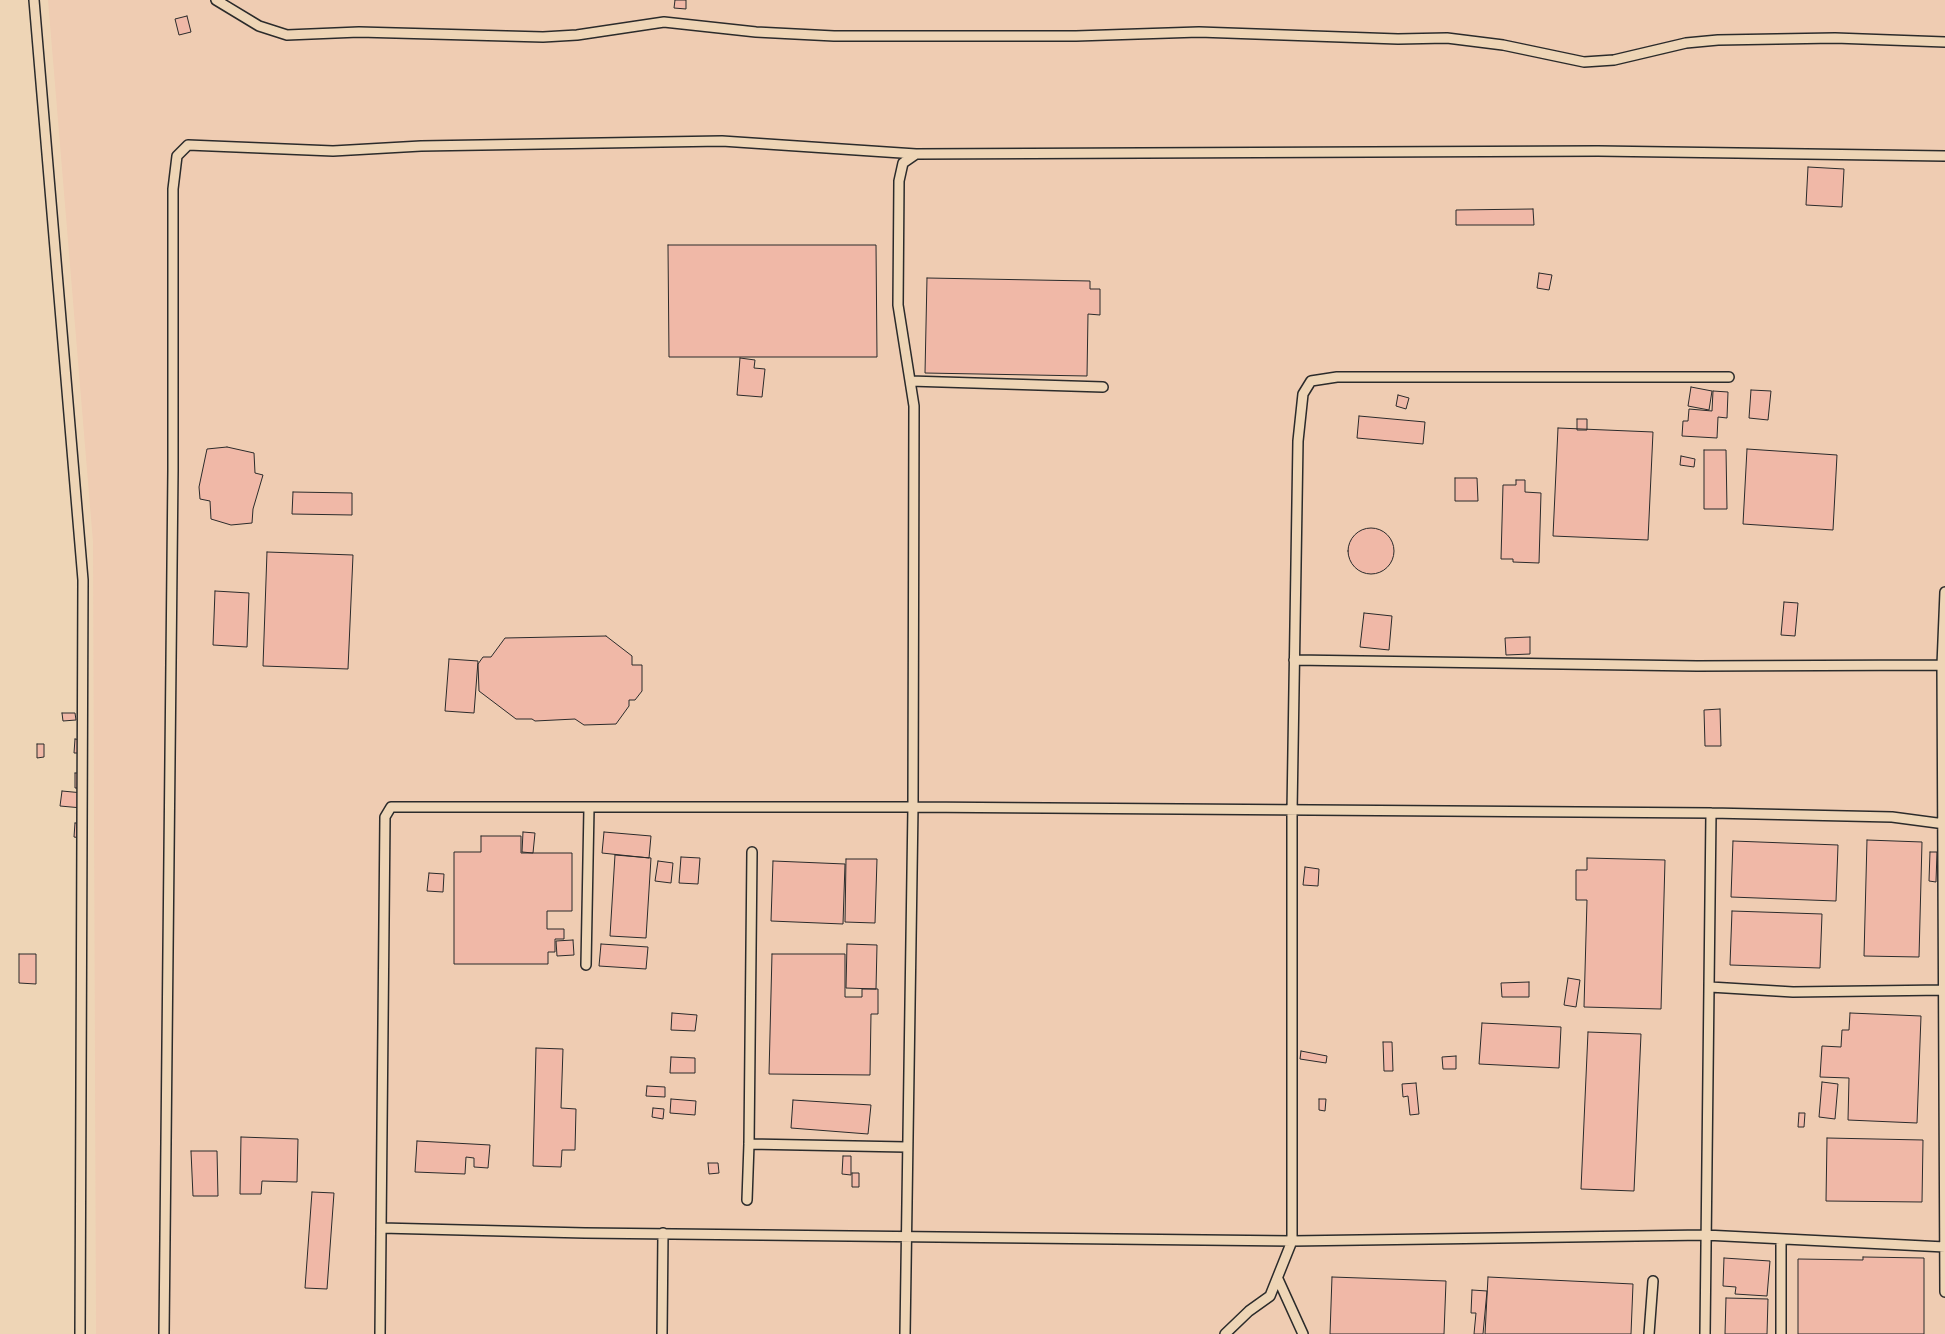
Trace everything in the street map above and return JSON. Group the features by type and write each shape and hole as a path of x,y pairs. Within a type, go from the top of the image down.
{"lane":[{"path":"34,0 83,580 80,1334"},
{"path":"216,0 258,26 296,35 359,32 577,35 664,22 756,32 834,36 1076,36 1199,32 1398,40 1447,38 1503,45 1584,62 1614,60 1686,44 1718,40 1835,38 1945,42"},
{"path":"164,1334 173,470 173,189 177,156 188,145 332,151 421,146 722,141 916,154 1598,151 1945,156"},
{"path":"905,1334 906,1147 913,807 914,406 898,305 899,181 903,163 916,154"},
{"path":"1225,1334 1249,1311 1270,1296 1292,1240 1292,811 1298,441 1303,394 1311,381 1347,377 1728,377"},
{"path":"910,381 1103,387"},
{"path":"1945,592 1942,665 1945,824 1945,1292"},
{"path":"1294,660 1696,666 1942,665"},
{"path":"380,1334 385,817 391,807 913,807 1711,813 1892,817 1945,824"},
{"path":"586,965 589,808"},
{"path":"1705,1334 1711,813"},
{"path":"746,1200 749,1144 752,852"},
{"path":"1710,987 1793,992 1944,990"},
{"path":"749,1144 906,1147"},
{"path":"381,1228 663,1234 1292,1240 1705,1236 1945,1247"},
{"path":"662,1334 663,1234"},
{"path":"1781,1239 1781,1334"},
{"path":"1278,1279 1303,1334"},
{"path":"1649,1334 1653,1281"}],"shaded area":[{"path":"48,0 1945,0 1945,1334 96,1334 93,542"}],"building":[{"path":"675,0 686,0 686,9 674,8"},
{"path":"187,16 191,32 179,35 175,19"},
{"path":"1808,167 1844,169 1842,207 1806,205"},
{"path":"1533,209 1534,225 1456,225 1456,210"},
{"path":"668,245 876,245 877,357 669,357"},
{"path":"1539,273 1552,275 1549,290 1537,288"},
{"path":"927,278 1090,281 1090,289 1100,289 1100,315 1088,314 1087,376 925,373"},
{"path":"740,358 755,360 754,368 765,369 762,397 737,395"},
{"path":"1691,387 1712,391 1709,410 1688,406"},
{"path":"1751,390 1771,391 1768,420 1749,418"},
{"path":"1713,391 1728,392 1727,418 1718,417 1717,438 1682,436 1683,421 1688,421 1689,409 1712,411"},
{"path":"1398,395 1409,398 1406,409 1396,406"},
{"path":"1359,416 1425,422 1423,444 1357,438"},
{"path":"1577,419 1587,419 1587,430 1577,430"},
{"path":"1558,428 1653,432 1648,540 1553,536"},
{"path":"227,447 254,453 255,473 263,475 253,509 252,523 231,525 211,519 210,501 200,499 199,487 207,449"},
{"path":"1747,449 1837,455 1833,530 1743,524"},
{"path":"1704,450 1726,450 1727,509 1704,509"},
{"path":"1681,456 1695,459 1694,467 1680,465"},
{"path":"1455,478 1477,478 1478,501 1455,501"},
{"path":"1516,480 1525,480 1525,492 1541,493 1539,563 1513,562 1513,559 1501,559 1503,485 1516,485"},
{"path":"293,492 352,493 352,515 292,514"},
{"path":"1366,528 1376,528 1388,534 1393,542 1393,560 1388,568 1380,573 1366,574 1358,571 1351,564 1348,556 1348,546 1351,538 1358,531"},
{"path":"267,552 353,555 348,669 263,666"},
{"path":"215,591 249,593 247,647 213,645"},
{"path":"1784,602 1798,603 1795,636 1781,635"},
{"path":"1364,613 1392,616 1389,650 1360,647"},
{"path":"606,636 632,656 632,665 642,665 642,691 635,700 629,700 629,706 616,724 584,725 575,719 535,721 532,719 516,719 479,691 478,664 483,657 491,657 505,638"},
{"path":"1530,637 1530,654 1506,655 1505,638"},
{"path":"449,659 478,661 474,713 445,711"},
{"path":"1720,709 1721,746 1705,746 1704,710"},
{"path":"62,713 75,713 76,720 63,721"},
{"path":"75,739 82,740 81,753 74,753"},
{"path":"37,744 44,744 44,757 37,758"},
{"path":"75,773 82,773 82,788 75,788"},
{"path":"62,791 83,793 82,808 60,806"},
{"path":"75,823 82,823 81,838 74,837"},
{"path":"523,832 535,833 533,853 522,852"},
{"path":"604,832 651,836 649,858 602,853"},
{"path":"481,836 521,836 521,853 572,853 572,911 547,911 547,929 564,929 564,939 555,939 555,952 548,952 548,964 454,964 454,852 481,852"},
{"path":"1867,840 1922,842 1919,957 1864,956"},
{"path":"1733,841 1838,845 1836,901 1731,897"},
{"path":"1930,852 1937,852 1936,882 1929,881"},
{"path":"615,855 651,858 646,938 610,936"},
{"path":"681,857 700,858 698,884 679,883"},
{"path":"1587,858 1665,860 1661,1009 1584,1007 1587,900 1576,900 1576,870 1587,870"},
{"path":"846,859 877,859 875,923 845,922"},
{"path":"658,861 673,863 671,883 655,881"},
{"path":"773,861 845,864 843,924 771,921"},
{"path":"1305,867 1319,869 1318,886 1303,885"},
{"path":"429,873 444,874 443,892 427,891"},
{"path":"1732,911 1822,914 1820,968 1730,965"},
{"path":"573,940 574,955 557,956 556,941"},
{"path":"601,944 648,947 646,969 599,966"},
{"path":"847,944 877,945 876,989 846,988"},
{"path":"19,954 36,954 36,984 19,983"},
{"path":"772,954 845,954 845,997 862,997 862,989 878,989 878,1014 871,1014 870,1075 769,1074"},
{"path":"1568,978 1580,980 1576,1007 1564,1005"},
{"path":"1529,982 1529,997 1502,997 1501,983"},
{"path":"672,1013 697,1015 695,1031 671,1030"},
{"path":"1850,1013 1921,1016 1917,1123 1848,1120 1849,1078 1820,1077 1822,1046 1841,1047 1842,1030 1849,1030"},
{"path":"1482,1023 1561,1027 1559,1068 1479,1064"},
{"path":"1588,1032 1641,1034 1634,1191 1581,1189"},
{"path":"1383,1042 1392,1042 1393,1071 1384,1071"},
{"path":"536,1048 563,1049 561,1108 576,1109 575,1150 562,1150 561,1167 533,1166"},
{"path":"1301,1051 1327,1056 1326,1063 1300,1059"},
{"path":"1456,1056 1456,1069 1443,1069 1442,1057"},
{"path":"671,1057 695,1058 695,1073 670,1073"},
{"path":"1822,1082 1838,1084 1835,1119 1819,1117"},
{"path":"1416,1083 1419,1114 1410,1115 1408,1096 1403,1097 1402,1084"},
{"path":"647,1086 665,1087 665,1097 646,1096"},
{"path":"671,1099 696,1101 695,1115 670,1113"},
{"path":"1319,1099 1326,1099 1325,1111 1319,1110"},
{"path":"793,1100 871,1105 868,1134 791,1128"},
{"path":"653,1108 664,1109 663,1119 652,1117"},
{"path":"1799,1113 1805,1113 1804,1127 1798,1127"},
{"path":"241,1137 298,1139 297,1182 262,1181 261,1194 240,1194"},
{"path":"1827,1138 1923,1140 1922,1202 1826,1201"},
{"path":"417,1141 490,1145 488,1168 474,1167 474,1158 466,1157 465,1174 415,1172"},
{"path":"191,1151 217,1151 218,1196 193,1196"},
{"path":"843,1156 851,1156 851,1175 842,1174"},
{"path":"708,1163 718,1163 719,1173 709,1174"},
{"path":"852,1173 859,1173 859,1187 852,1187"},
{"path":"312,1192 334,1193 327,1289 305,1288"},
{"path":"1863,1257 1924,1258 1924,1334 1798,1334 1798,1259 1863,1260"},
{"path":"1724,1258 1770,1261 1767,1296 1735,1294 1736,1287 1723,1286"},
{"path":"1332,1277 1446,1281 1444,1334 1330,1334"},
{"path":"1488,1277 1633,1284 1631,1334 1485,1334"},
{"path":"1472,1290 1487,1291 1483,1334 1474,1334 1476,1313 1471,1313"},
{"path":"1726,1298 1768,1299 1767,1334 1725,1334"}]}
